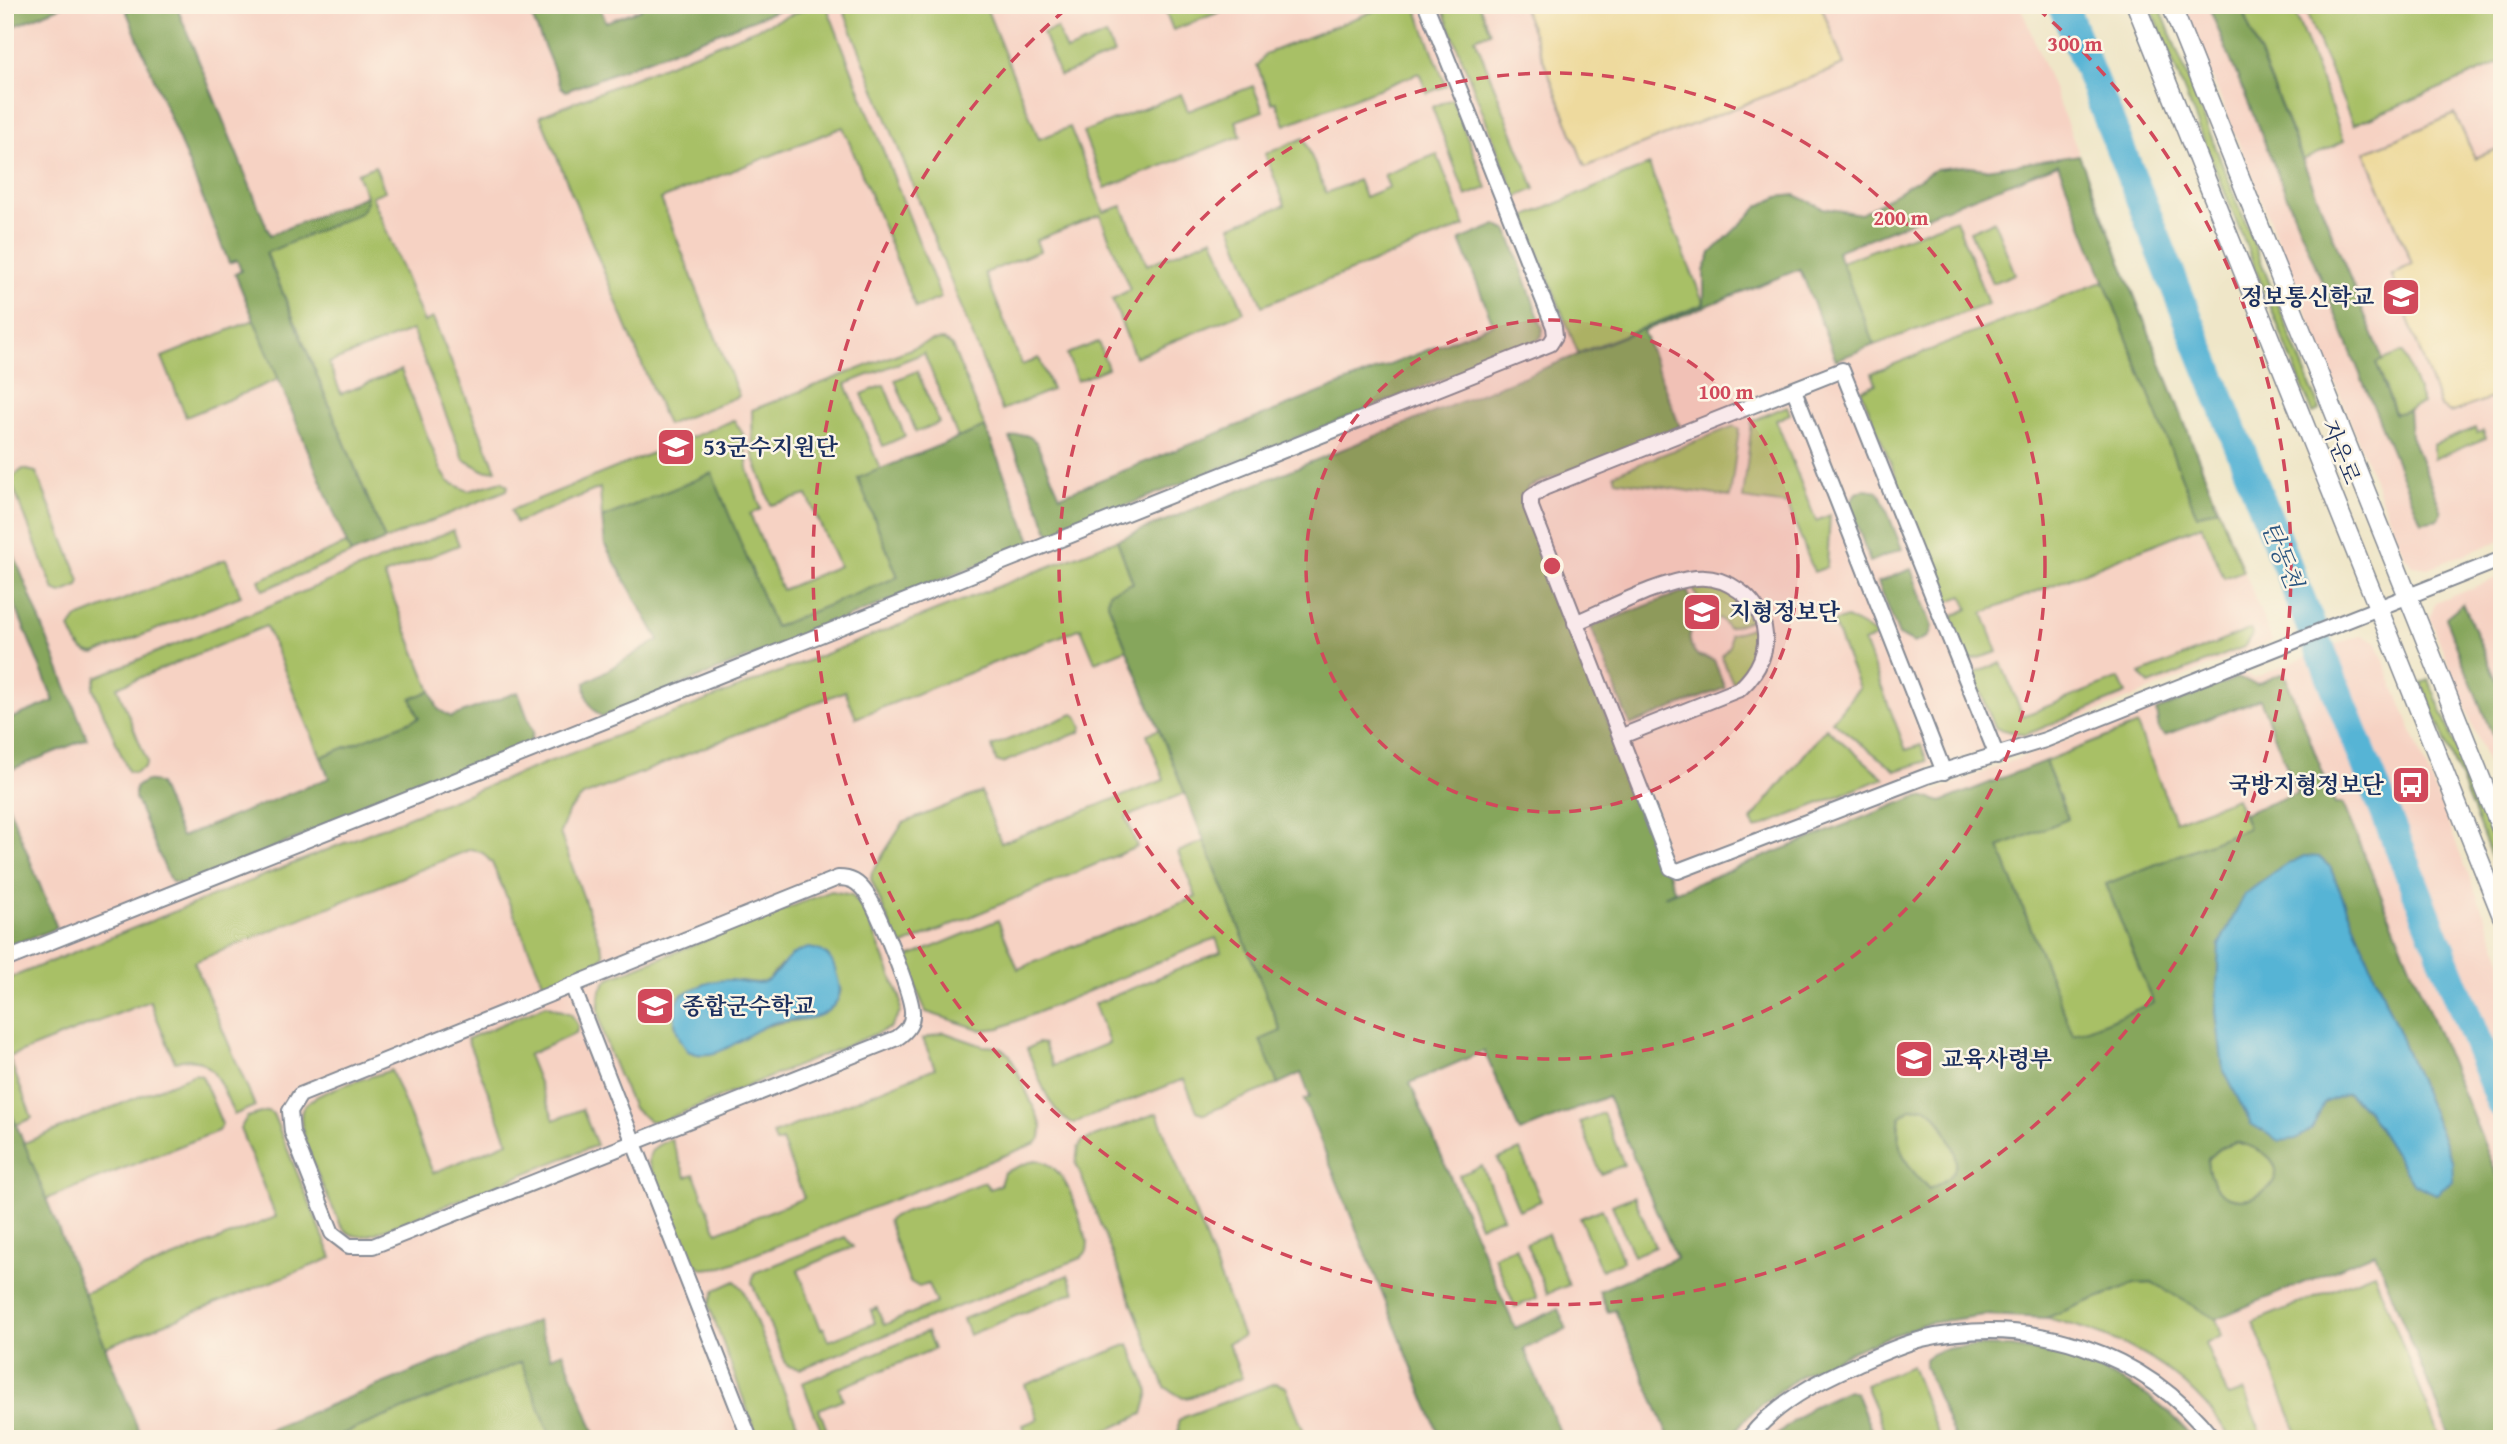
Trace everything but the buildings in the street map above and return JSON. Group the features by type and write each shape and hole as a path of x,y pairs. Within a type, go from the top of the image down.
{"street":[{"path":"5,960 1550,344 1555,336 1554,327 1426,5"},
{"name":"자운로","path":"2136,5 2502,916"},
{"name":"자운로","path":"2171,5 2502,831"},
{"path":"1997,756 1842,370 1536,491 1531,497 1531,508 1622,736 1671,868 1678,871 1944,772 1997,756 2045,740 2502,559"},
{"path":"1794,390 1944,772"},
{"path":"1576,623 1672,583 1699,577 1738,590 1756,607 1762,620 1765,644 1762,658 1740,689 1622,736"},
{"path":"838,878 849,878 866,893 883,929 910,999 911,1021 906,1031 897,1038 373,1246 349,1246 332,1233 292,1132 290,1111 294,1103 311,1088 572,985 838,878"},
{"path":"572,985 750,1439"},
{"path":"1748,1439 1761,1423 1785,1403 1838,1372 1890,1350 1939,1336 2006,1332 2056,1338 2096,1350 2132,1367 2163,1386 2194,1414 2213,1439"}],"shaded area":[{"path":"5,5 2020,5 2272,641 2039,735 1926,768 1935,791 2240,671 2254,678 2350,639 2361,636 2376,641 2502,959 2502,1439 5,1439"},
{"name":"정보통신학교","path":"2183,5 2502,5 2502,540 2428,568 2413,566 2404,555"},
{"path":"2502,576 2502,800 2430,618 2435,603"}],"green space":[{"path":"5,5 65,5 5,30"},
{"path":"124,5 176,5 270,235 366,196 366,204 360,213 266,253 385,540 351,554 235,274 241,271 237,260 229,263"},
{"path":"527,5 599,5 606,22 641,9 640,5 791,5 566,91 561,87"},
{"path":"815,5 827,7 941,298 916,308 843,127 661,199 739,396 667,425 540,116"},
{"path":"985,5 1039,139 1070,127 1104,212 1122,206 1147,265 1213,238 1244,312 1135,357 1112,299 1130,290 1100,215 1036,240 1040,251 985,273 1022,365 1039,358 1052,390 1002,410 842,6"},
{"path":"1163,5 1233,5 1233,7 1173,30"},
{"path":"1389,5 1415,5 1446,86 1427,93 1419,73 1285,125 1276,102 1272,103 1257,66 1265,54"},
{"path":"1441,5 1479,5 1490,32 1475,38 1535,189 1516,197"},
{"path":"2150,5 2159,5 2320,410 2313,413"},
{"path":"2208,5 2240,5 2383,360 2376,363 2395,414 2409,410 2411,436 2442,512 2438,519 2421,522"},
{"path":"2240,5 2292,5 2344,141 2303,160"},
{"path":"2303,5 2502,5 2502,62 2353,125"},
{"path":"1057,28 1066,51 1106,35 1114,54 1060,76 1043,33"},
{"path":"1253,86 1263,111 1236,121 1241,136 1105,188 1083,132 1181,94 1188,111"},
{"path":"1452,99 1487,188 1466,196 1432,107"},
{"path":"1304,138 1326,193 1358,180 1365,197 1389,187 1384,175 1437,154 1465,226 1262,306 1231,226 1285,205 1265,154"},
{"name":"교육사령부","path":"2079,155 2218,508 2197,516 2058,164 1837,251 1874,345 1836,360 1800,269 1643,331 1680,427 1528,487 1522,505 1675,891 1664,896 1913,798 1922,796 1941,802 2045,761 2068,819 1999,847 2073,1035 2153,1003 2106,884 2248,828 2243,814 2297,793 2260,699 2165,735 2159,731 2156,711 2236,678 2257,684 2284,673 2335,804 2343,804 2502,1187 2502,1439 2451,1439 2375,1253 2216,1319 2153,1283 2133,1284 2046,1318 1984,1315 1924,1324 1864,1346 1801,1375 1752,1412 1729,1439 1670,1439 1615,1310 1608,1312 1599,1291 1676,1258 1608,1096 1520,1132 1484,1051 1410,1083 1515,1328 1558,1309 1567,1329 1524,1349 1563,1439 1441,1439 1304,1100 1310,1097 1301,1073 1278,1084 1260,1040 1281,1031 1108,603 1109,592 1133,583 1117,540 1704,304 1704,271 1711,253 1759,206 1778,197 1795,195 1823,208 1861,214 1936,169 1963,166 1986,169","holes":["2319,857 2330,867 2452,1160 2414,1184 2367,1110 2346,1093 2324,1103 2219,945 2238,910 2256,886 2280,870","1925,1107 1935,1114 1955,1151 1956,1166 1953,1172 1940,1184 1929,1189 1909,1165 1901,1148 1898,1128 1900,1117 1911,1109","2236,1142 2264,1154 2275,1168 2273,1182 2262,1193 2246,1199 2229,1197 2214,1185 2207,1160 2223,1146"]},
{"path":"1649,165 1704,304 1578,353 1526,222 1527,216"},
{"path":"375,166 385,191 372,196 424,322 433,318 496,470 485,471 464,460 412,330 329,363 341,394 401,370 441,470 449,482 468,491 502,481 508,486 507,490 385,540 266,252 360,213 366,196 357,173"},
{"path":"1956,219 1988,304 1874,345 1841,262"},
{"path":"1994,221 2015,274 1992,283 1970,231"},
{"path":"1496,225 1508,231 1543,329 1542,336 1536,342 1055,534 1049,532 1010,438 1024,435 1036,442 1060,496 1493,324 1460,240"},
{"path":"2104,281 2197,515 2218,508 2243,571 2224,578 2202,525 1983,613 1998,652 1968,661 1952,617 1968,609 1963,596 1946,602 1861,390 1876,384 1872,373"},
{"path":"254,320 279,379 186,417 162,357"},
{"path":"943,340 952,346 985,427 958,438 924,353 846,384 880,469 858,479 898,577 775,627 712,474 602,518 600,488 516,523 511,510 734,420 743,434 748,469 761,509 750,514 782,590 839,566 807,495 771,505 753,455 752,410 931,341"},
{"path":"1098,342 1108,368 1077,381 1067,354"},
{"path":"2403,352 2423,404 2396,415 2376,363"},
{"path":"917,371 939,423 916,432 895,380"},
{"path":"884,385 905,436 883,446 862,394"},
{"path":"1787,406 1790,414 1776,420 1816,521 1830,515 1827,567 1814,572 1788,505 1743,499 1752,421"},
{"path":"1734,426 1739,429 1730,497 1616,480 1614,474"},
{"path":"985,427 1032,543 602,717 591,706 587,699 585,683 659,640 605,545 602,518 712,473 775,627 898,577 858,478"},
{"path":"2475,428 2477,433 2483,431 2486,438 2433,459 2433,445"},
{"path":"23,469 36,472 80,580 78,586 61,593 54,590 10,479"},
{"path":"1865,489 1877,491 1881,496 1902,549 1870,562 1850,504 1855,494"},
{"path":"453,530 459,545 384,575 431,691 412,699 419,718 321,757 266,626 117,687 147,761 145,767 134,773 128,771 93,688 96,677"},
{"path":"5,532 87,739 5,772 5,721 54,701 8,588 5,588"},
{"path":"1117,540 1133,583 1109,593 1108,603 1127,649 1095,662 1081,628 856,718 845,691 583,796 569,810 560,833 604,954 598,965 549,984 543,982 492,863 483,853 471,849 194,962 255,1106 234,1115 220,1083 207,1066 187,1059 175,1062 150,1001 9,1057 32,1118 16,1125 5,1099 5,980 431,808"},
{"path":"346,544 351,554 263,590 259,580"},
{"path":"226,559 241,596 95,654 85,651 76,642 70,628 77,618"},
{"path":"1911,569 1932,627 1929,636 1914,643 1899,635 1878,582"},
{"path":"1706,587 1735,596 1754,619 1728,628 1721,619 1705,616 1693,588"},
{"path":"1687,590 1698,618 1690,632 1691,646 1697,655 1714,660 1725,688 1630,725 1591,627"},
{"path":"2463,603 2502,694 2502,760 2446,617"},
{"path":"1847,618 1879,636 1864,642 1906,750 1921,745 1927,761 1896,771 1832,721 1859,688 1833,622"},
{"path":"1756,626 1754,658 1733,683 1721,656 1730,646 1730,635"},
{"path":"2251,629 2253,634 2244,647 2149,685 2140,674"},
{"path":"2001,663 2023,716 2119,678 2126,694 2025,735 1995,728 1973,674"},
{"path":"2429,680 2502,863 2502,883 2422,683"},
{"path":"431,691 438,709 451,717 518,692 533,732 530,743 185,884 172,882 135,798 135,788 143,782 159,784 181,837 329,778 321,757 419,718 411,698"},
{"path":"1073,714 1077,716 1082,727 1080,732 1002,763 996,761 992,746"},
{"path":"2137,725 2175,821 2236,798 2248,828 2106,884 2153,1003 2073,1035 1999,847 2068,819 2045,761"},
{"path":"1826,728 1884,778 1755,829 1751,820"},
{"path":"1160,729 1185,793 1126,817 1137,847 899,947 871,879 872,872 903,823 981,792 1001,843 1164,780 1147,734"},
{"path":"5,797 57,928 5,948"},
{"path":"1204,841 1281,1032 1261,1040 1278,1084 1204,1114 1197,1111 1184,1079 1074,1123 1058,1113 1040,1080 1027,1049 1038,1043 1044,1044 1053,1066 1109,1043 1094,1004 1221,952 1216,938 1000,1028 982,1030 926,1012 904,959 998,920 1018,969 1196,897 1178,852"},
{"path":"831,891 852,895 865,911 901,1000 900,1012 890,1028 662,1121 650,1121 633,1108 606,1042 599,1005 601,990 609,978","holes":["781,965 841,989 836,1002 829,1010 807,1019 759,1029 675,1024 676,1004 740,981 760,983 768,980"]},
{"path":"546,1005 571,1014 578,1026 576,1033 528,1055 554,1120 582,1109 597,1145 376,1233 357,1236 345,1230 313,1164 302,1128 301,1114 305,1105 333,1089 391,1070 433,1173 508,1142 467,1039"},
{"path":"943,1032 983,1046 998,1047 1010,1055 1042,1126 1041,1138 1036,1143 723,1267 703,1269 690,1260 649,1164 650,1154 655,1148 671,1139 686,1177 694,1174 717,1232 804,1198 782,1141 776,1143 773,1134 935,1068 923,1039"},
{"path":"195,1074 202,1076 222,1124 218,1131 46,1199 24,1143"},
{"path":"5,1099 24,1143 142,1439 5,1439"},
{"path":"1925,1107 1942,1124 1957,1159 1948,1178 1929,1189 1904,1157 1898,1128 1900,1117 1911,1109"},
{"path":"268,1111 273,1114 332,1258 105,1347 84,1293 276,1217 240,1129 247,1117"},
{"path":"1157,1113 1243,1337 1228,1343 1242,1378 1183,1398 1165,1387 1076,1163 1078,1148 1083,1141"},
{"path":"1603,1113 1624,1165 1601,1174 1580,1122"},
{"path":"2236,1142 2264,1154 2275,1168 2273,1182 2262,1193 2246,1199 2229,1197 2214,1185 2207,1160 2223,1146"},
{"path":"1520,1150 1541,1201 1519,1210 1498,1159"},
{"path":"1035,1160 1047,1163 1056,1170 1070,1192 1088,1243 1087,1251 1081,1258 800,1369 787,1366 752,1283 754,1273 845,1237 853,1247 798,1270 821,1329 824,1328 829,1341 875,1323 871,1311 877,1308 884,1325 936,1303 928,1284 919,1287 909,1281 888,1221 893,1216 984,1182 990,1189 1000,1185 1004,1172"},
{"path":"1482,1166 1503,1217 1480,1226 1459,1175"},
{"path":"1634,1196 1655,1247 1633,1256 1612,1205"},
{"path":"1602,1209 1623,1261 1601,1270 1580,1218"},
{"path":"1548,1234 1569,1285 1547,1294 1526,1243"},
{"path":"1516,1247 1537,1298 1515,1307 1494,1256"},
{"path":"2374,1273 2440,1439 2300,1439 2253,1322"},
{"path":"1068,1275 1075,1292 969,1335 963,1319"},
{"path":"735,1281 743,1289 803,1439 758,1439 709,1305 715,1290"},
{"path":"2154,1283 2216,1319 2222,1336 2205,1344 2228,1396 2244,1391 2263,1439 2231,1439 2195,1394 2151,1359 2101,1335 2046,1318 2133,1284"},
{"path":"537,1321 551,1357 563,1352 597,1439 552,1439 521,1362 330,1439 246,1439"},
{"path":"927,1332 934,1349 839,1388 843,1399 819,1409 829,1436 844,1431 847,1439 825,1439 802,1383"},
{"path":"1129,1344 1149,1392 1143,1414 1088,1439 1028,1439 1023,1425 1038,1419 1025,1385"},
{"path":"1954,1347 2011,1347 2087,1365 2111,1375 2155,1402 2193,1439 1955,1439 1925,1366 1925,1359 1933,1353"},
{"path":"521,1362 552,1439 330,1439"},
{"path":"1911,1366 1940,1439 1888,1439 1865,1385"},
{"path":"1276,1383 1286,1387 1307,1439 1179,1439 1178,1422 1184,1417"},
{"path":"1848,1390 1856,1393 1875,1439 1772,1439 1811,1407"}],"sand":[{"path":"1522,5 1821,5 1844,65 1585,167"},
{"path":"2455,114 2475,158 2502,147 2502,394 2450,413 2440,406 2392,275 2412,264 2365,152"}],"water":[{"path":"2304,856 2319,857 2330,867 2452,1160 2453,1181 2436,1194 2414,1184 2367,1110 2347,1093 2324,1103 2312,1129 2296,1139 2280,1141 2251,1124 2223,1069 2216,1012 2219,945 2245,894 2282,867"},
{"path":"809,948 826,954 833,964 840,990 838,999 831,1008 817,1017 770,1024 720,1051 699,1054 688,1051 677,1031 675,1017 681,995 716,981 766,981 793,955"}],"waterway":[{"name":"탄동천","path":"2063,5 2502,1105"}],"place":[{"name":"정보통신학교","path":"2401,297"},
{"name":"53군수지원단","path":"676,447"},
{"name":"지형정보단","path":"1702,612"},
{"name":"국방지형정보단","path":"2411,785"},
{"name":"종합군수학교","path":"655,1006"},
{"name":"교육사령부","path":"1914,1059"}]}
